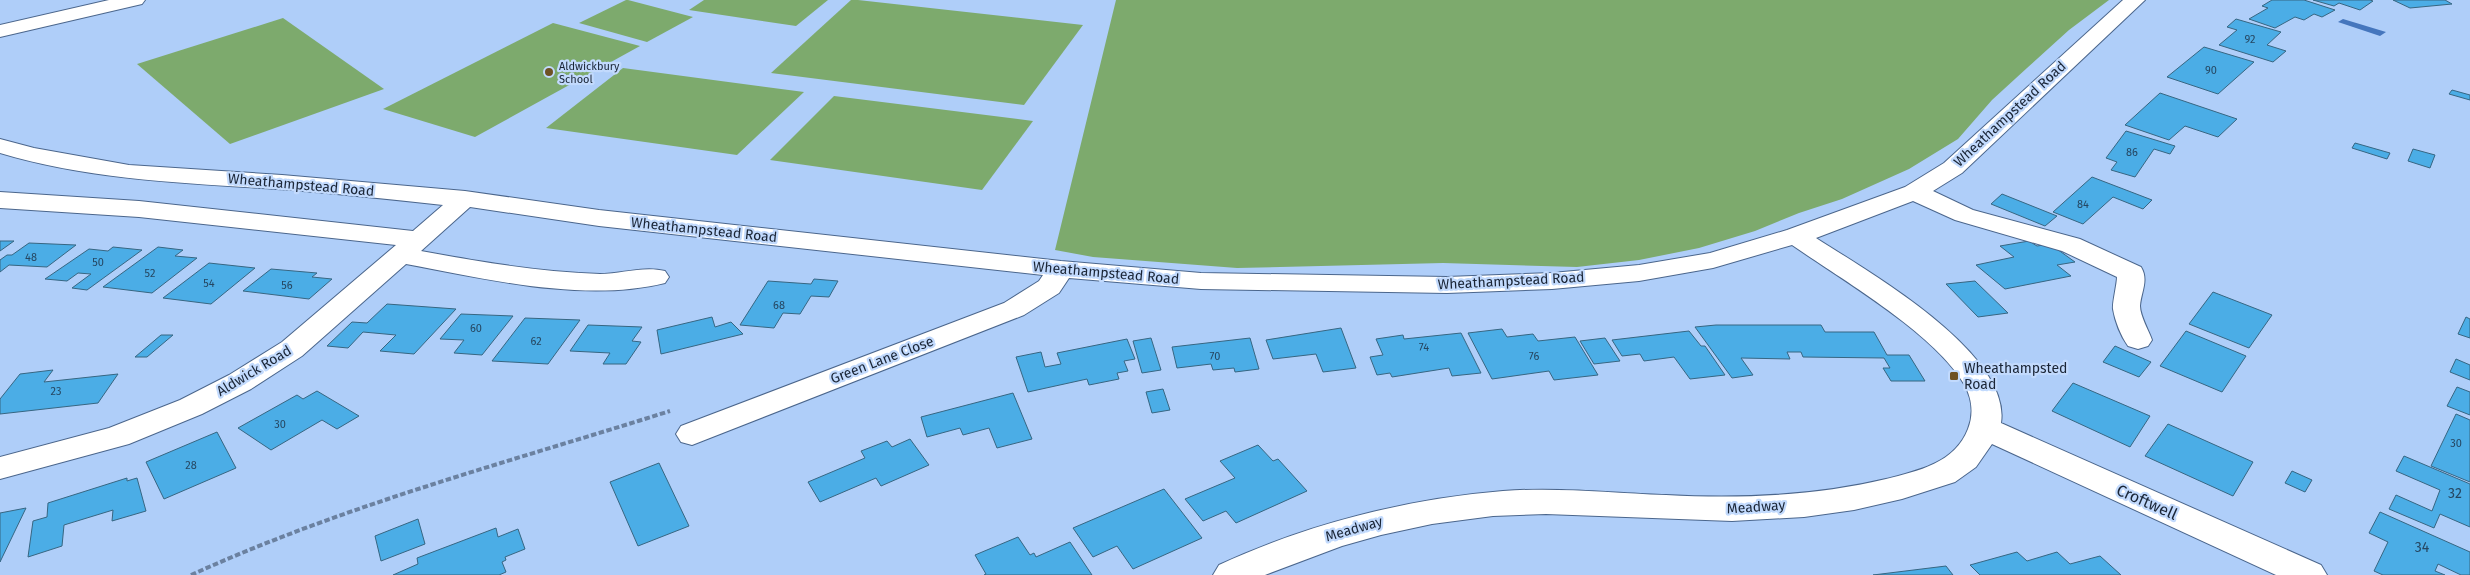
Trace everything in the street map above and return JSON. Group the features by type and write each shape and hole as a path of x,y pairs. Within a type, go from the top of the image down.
{"street":[{"path":"0,31 135,0"},
{"name":"Wheathampstead Road","path":"0,146 31,155 129,172 282,182 466,199 599,218 1061,269 1201,281 1447,285 1552,281 1639,272 1713,260 1796,236 1914,192 1953,168 2080,48 2135,0"},
{"path":"1914,192 1964,216 2071,245 2131,273 2130,294 2126,307 2138,340"},
{"name":"Aldwick Road","path":"0,468 118,436 190,407 240,382 292,349 408,247 466,199"},
{"path":"0,200 139,209 408,247 515,276 602,282 655,277"},
{"name":"Meadway","path":"1231,575 1316,540 1395,517 1484,504 1552,502 1646,508 1735,509 1824,502 1896,490 1948,472 1971,453 1985,428 1987,404 1977,379 1953,349 1922,323 1796,236"},
{"name":"Green Lane Close","path":"692,434 1014,309 1049,288 1061,269"},
{"name":"Croftwell","path":"1985,428 2309,575"}],"path":[{"path":"191,575 257,545 324,520 672,411"}],"green space":[{"path":"626,0 693,17 647,42 579,23"},
{"path":"704,0 828,0 796,26 689,10"},
{"path":"851,0 1083,25 1024,105 771,73"},
{"path":"1116,0 2109,0 2069,30 1992,100 1958,139 1909,169 1842,199 1799,213 1755,231 1699,248 1639,260 1577,267 1443,263 1237,268 1093,257 1055,250"},
{"path":"283,18 384,89 230,144 137,64"},
{"path":"553,23 640,46 475,137 383,109"},
{"path":"623,68 804,92 737,155 546,128"},
{"path":"834,96 1033,121 982,190 770,160"}],"water":[{"path":"2343,19 2386,32 2380,36 2338,22"}],"building":[{"path":"2272,0 2304,0 2335,10 2322,17 2314,14 2304,20 2295,17 2275,28 2249,19 2268,8 2262,6"},
{"path":"2313,0 2373,1 2360,10 2339,3 2334,6"},
{"path":"2393,0 2445,0 2452,4 2410,8"},
{"path":"2236,19 2281,32 2267,45 2286,51 2273,62 2219,45 2237,30 2227,27"},
{"path":"2204,47 2254,62 2218,94 2167,77"},
{"path":"2452,90 2470,95 2470,100 2449,94"},
{"path":"2160,93 2237,119 2218,137 2185,126 2169,140 2125,125"},
{"path":"2126,131 2175,146 2170,154 2154,149 2135,177 2111,170 2117,162 2106,158"},
{"path":"2355,143 2390,153 2387,159 2352,148"},
{"path":"2413,149 2435,155 2430,168 2408,161"},
{"path":"2092,177 2152,200 2143,209 2113,197 2083,224 2053,212"},
{"path":"2002,194 2057,216 2045,226 1991,204"},
{"path":"0,241 14,241 0,251"},
{"path":"2029,241 2037,246 2050,244 2075,262 2057,265 2071,276 2005,289 1976,265 2014,257 2000,246"},
{"path":"29,243 76,245 47,267 9,265 0,272 0,260 7,255 12,255"},
{"path":"113,247 142,250 87,290 72,288 91,274 78,273 67,281 45,279 89,249 108,251"},
{"path":"158,247 183,250 175,256 197,258 152,293 103,287"},
{"path":"209,263 255,268 211,304 163,298"},
{"path":"271,269 317,273 312,277 332,279 309,299 243,291"},
{"path":"814,279 838,281 829,297 811,296 800,314 783,313 774,328 740,325 768,281 811,284"},
{"path":"1975,281 2008,313 1978,317 1946,284"},
{"path":"2213,292 2272,315 2249,348 2189,324"},
{"path":"387,304 456,309 414,354 380,351 396,335 363,332 348,348 327,346 352,322 367,323"},
{"path":"461,314 513,316 482,355 454,353 464,340 440,339"},
{"path":"712,317 715,327 731,322 743,334 661,354 657,330"},
{"path":"2466,317 2470,319 2470,338 2458,334"},
{"path":"525,318 580,320 548,364 492,361"},
{"path":"588,325 642,327 632,341 641,342 626,364 603,364 610,353 570,351"},
{"path":"1716,325 1821,325 1825,332 1874,332 1887,355 1909,355 1925,381 1891,381 1883,368 1890,368 1884,358 1803,357 1801,352 1787,352 1790,359 1741,358 1753,375 1732,378 1695,327"},
{"path":"1341,328 1356,368 1323,372 1316,354 1273,359 1266,340"},
{"path":"1502,329 1507,337 1533,334 1538,341 1575,337 1598,375 1554,380 1549,371 1492,379 1468,333"},
{"path":"1689,331 1701,346 1705,346 1725,375 1690,379 1674,357 1644,361 1640,354 1622,356 1612,340"},
{"path":"2186,331 2246,356 2222,392 2160,366"},
{"path":"1461,333 1481,373 1452,376 1449,368 1392,377 1390,373 1377,375 1370,357 1383,355 1376,339 1403,335 1404,339"},
{"path":"161,335 173,335 147,357 135,357"},
{"path":"1151,338 1161,370 1142,373 1133,341"},
{"path":"1250,338 1259,369 1235,372 1234,368 1213,370 1211,364 1177,368 1172,347"},
{"path":"1605,338 1620,361 1594,364 1580,341"},
{"path":"1127,339 1135,359 1124,361 1128,371 1117,373 1119,379 1089,385 1087,379 1028,392 1016,357 1041,352 1045,367 1061,364 1057,353"},
{"path":"2115,346 2151,362 2139,377 2103,362"},
{"path":"2456,359 2470,365 2470,380 2450,372"},
{"path":"53,370 44,382 118,374 98,403 0,414 0,399 20,374"},
{"path":"2073,383 2150,416 2130,447 2052,411"},
{"path":"2457,387 2470,392 2470,415 2447,406"},
{"path":"1163,389 1170,410 1152,413 1146,392"},
{"path":"317,391 359,416 337,429 322,420 271,450 238,428 297,395 303,399"},
{"path":"1013,393 1032,439 997,448 989,428 963,435 960,428 927,437 921,417"},
{"path":"2456,414 2470,420 2470,482 2431,466"},
{"path":"2168,424 2253,462 2233,496 2145,456"},
{"path":"217,432 236,468 164,499 146,462"},
{"path":"910,439 929,465 881,486 876,478 820,502 808,482 865,458 861,451 887,441 892,447"},
{"path":"1258,445 1273,461 1278,459 1307,491 1236,523 1226,511 1203,521 1185,499 1235,478 1220,461"},
{"path":"2404,456 2470,484 2470,527 2440,514 2434,528 2389,509 2396,495 2432,511 2440,490 2396,471"},
{"path":"659,463 689,526 638,546 610,482"},
{"path":"2292,471 2312,480 2305,492 2285,483"},
{"path":"127,478 127,481 137,478 146,511 112,521 113,510 64,525 62,546 28,557 33,521 47,517 48,503"},
{"path":"1164,489 1202,538 1133,569 1117,546 1093,557 1073,528"},
{"path":"26,508 0,562 0,513"},
{"path":"2380,512 2470,552 2470,575 2461,575 2438,564 2435,571 2445,575 2383,575 2374,571 2388,542 2369,533"},
{"path":"418,519 425,544 381,561 375,536"},
{"path":"496,528 498,537 518,529 525,549 505,557 506,560 502,562 506,572 499,575 393,575 418,564 417,558"},
{"path":"1018,537 1030,555 1034,553 1036,557 1070,542 1092,575 984,575 986,574 975,555"},
{"path":"2017,552 2027,561 2057,552 2070,564 2100,556 2121,575 1980,575 1970,565"},
{"path":"1946,566 1953,575 1873,575"}],"place":[{"name":"Aldwickbury School","path":"549,72"},
{"name":"Wheathampsted Road","path":"1954,376"}]}
